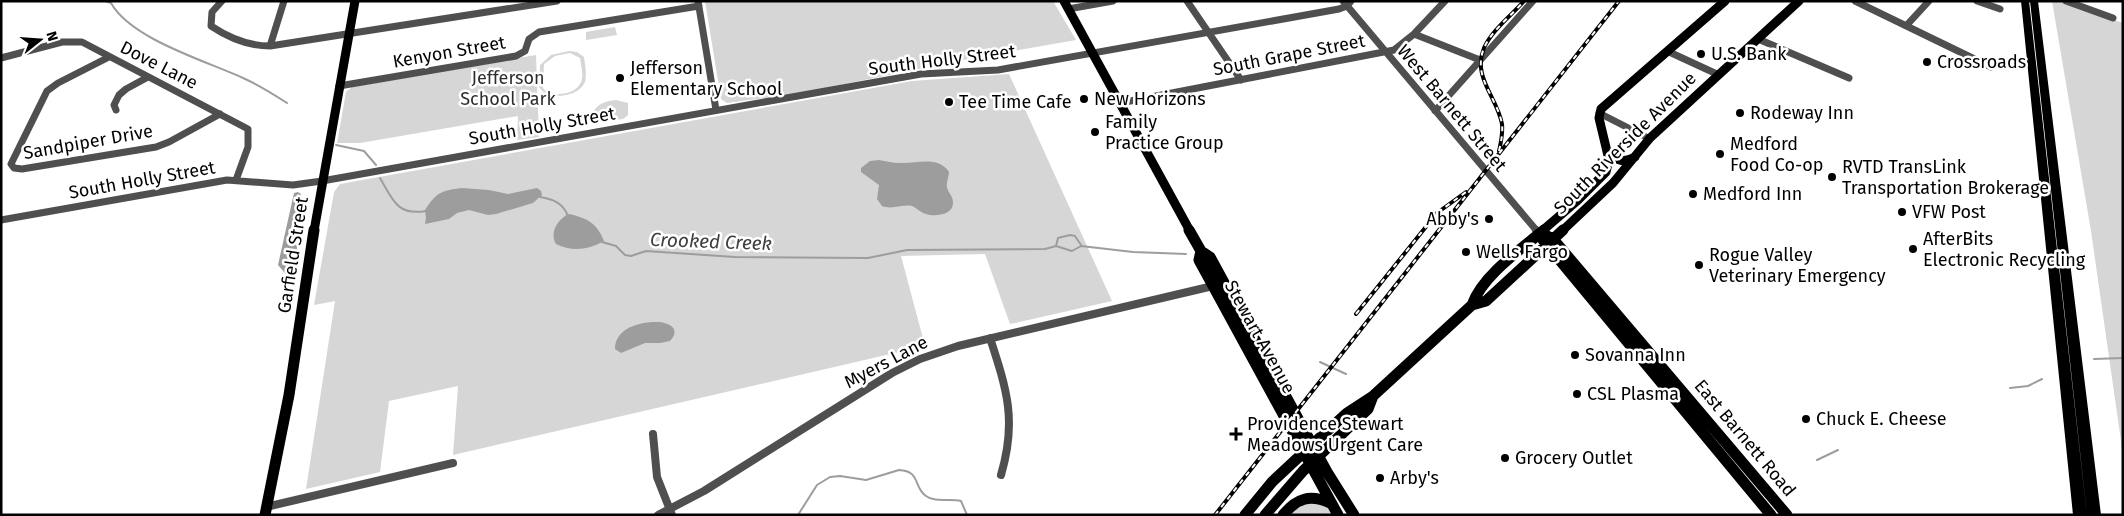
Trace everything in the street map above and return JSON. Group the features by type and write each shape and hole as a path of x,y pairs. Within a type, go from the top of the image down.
{"highway":[{"path":"2025,1 2080,515"},
{"path":"2034,1 2094,515"}],"main road":[{"name":"Garfield Street","path":"266,511 289,395 322,181 356,1"},
{"path":"1636,156 1627,161 1618,161 1608,153 1599,113 1605,104 1725,1"},
{"name":"South Riverside Avenue","path":"1245,515 1278,476 1307,448 1360,403 1374,396 1472,305 1486,301 1613,184 1650,139 1800,1"},
{"name":"Stewart Avenue","path":"1066,5 1094,53 1200,251 1210,257 1252,334 1307,448 1309,465 1338,515"},
{"name":"South Riverside Avenue","path":"1472,305 1476,292 1506,262 1606,172 1609,167 1608,153"},
{"name":"East Barnett Road","path":"1539,233 1645,347 1787,515"},
{"name":"East Barnett Road","path":"1549,242 1603,314 1771,515"},
{"name":"Stewart Avenue","path":"1200,251 1199,260 1213,286 1307,448 1319,456 1354,515"},
{"path":"1498,290 1493,286 1502,276 1506,262"},
{"path":"1213,286 1220,290 1237,319 1252,334"},
{"path":"1603,314 1611,315 1631,339 1645,347"},
{"name":"South Riverside Avenue","path":"1265,515 1309,465 1368,409 1374,396"},
{"path":"1282,515 1295,501 1301,498 1320,498 1330,503"}],"street":[{"path":"222,1 212,11 211,26 250,45 270,46 557,1"},
{"path":"270,46 284,1"},
{"path":"1066,5 1113,1"},
{"path":"1187,1 1241,80"},
{"name":"South Grape Street","path":"1120,103 1386,52 1399,47 1445,1"},
{"path":"1435,111 1533,1"},
{"path":"1856,1 1990,68"},
{"path":"1906,26 1929,1"},
{"path":"1977,1 2000,10"},
{"path":"2066,1 2112,18"},
{"name":"South Holly Street","path":"1,220 236,180 292,185 322,181 921,74 998,70 1209,32 1347,3"},
{"name":"West Barnett Street","path":"1347,3 1435,111 1539,233"},
{"path":"699,4 716,110"},
{"name":"Kenyon Street","path":"339,86 516,56 525,51 529,39 539,32 699,4"},
{"path":"1414,34 1480,60"},
{"path":"1758,40 1848,78"},
{"name":"Dove Lane","path":"1,58 70,41 82,42 245,127 250,134 240,173 236,180"},
{"path":"1667,51 1719,75"},
{"name":"Sandpiper Drive","path":"109,57 58,83 47,91 11,164 14,168 22,169 156,147 169,142 220,114"},
{"path":"116,110 114,106 119,95 148,77"},
{"path":"1599,113 1650,139"},
{"name":"Myers Lane","path":"658,515 670,512 892,373 944,350 1213,286"},
{"path":"990,338 1009,401 1009,446 1001,475"},
{"path":"653,434 657,477 670,512"},
{"path":"266,511 453,463"}],"green space":[{"path":"705,1 1053,1 1076,40 978,57 800,93 727,103 721,99"},
{"path":"2052,1 2060,1 2123,23 2123,455 2091,231"},
{"path":"615,27 617,35 586,40 586,32"},
{"path":"569,51 577,52 584,57 586,79 582,87 567,95 555,96 545,94 539,87 540,65 551,55","holes":["570,53 580,58 582,80 574,90 557,94 543,88 544,64 555,56"]},
{"name":"Jefferson School Park","path":"536,55 539,137 517,140 518,116 360,143 337,143 346,92 352,87"},
{"path":"1009,74 1112,301 1010,324 985,254 901,256 925,346 453,455 458,386 389,401 380,472 306,489 335,301 314,305 334,192 340,184 912,81"},
{"path":"616,100 628,103 628,115 623,119 596,122 593,112 597,106"},
{"path":"1308,503 1327,508 1336,515 1291,515 1295,509"}],"shaded area":[{"path":"879,160 897,163 933,162 944,167 949,172 947,187 953,202 950,210 943,214 930,215 912,206 882,206 877,199 879,185 861,172 861,168 870,161"},
{"path":"462,188 489,190 508,194 537,188 541,191 542,195 533,203 496,214 488,215 469,210 457,213 449,219 425,224 425,210 436,196 449,190"},
{"path":"298,192 301,194 296,227 297,249 290,279 278,265 294,193"},
{"path":"569,214 591,222 604,241 580,249 562,247 556,244 554,231 556,226 561,219"},
{"path":"660,322 668,324 673,328 674,334 670,341 645,343 621,353 615,349 616,341 624,331 638,324"}],"waterway":[{"path":"105,1 111,3 121,16 135,28 152,38 249,81 287,103"},
{"path":"336,145 364,151 376,165"},
{"name":"Crooked Creek","path":"380,178 397,205 402,209 416,212 426,211"},
{"name":"Crooked Creek","path":"540,197 557,202 568,216"},
{"name":"Crooked Creek","path":"1056,246 1058,238 1070,235 1075,236 1081,245"},
{"name":"Crooked Creek","path":"602,242 616,246 625,255 631,256 646,251 735,257 868,258 907,250 1045,249 1056,246"},
{"name":"Crooked Creek","path":"1056,246 1072,251 1081,246 1133,252 1186,254"},
{"name":"Crooked Creek","path":"2094,359 2123,358"},
{"name":"Crooked Creek","path":"1320,362 1346,374"},
{"name":"Crooked Creek","path":"2010,388 2028,386 2042,379"},
{"name":"Crooked Creek","path":"1817,460 1838,450"},
{"path":"798,515 817,485 830,477 840,476 866,480 899,470 911,473 926,496 938,500 961,501 967,515"}],"railway":[{"path":"1499,151 1502,124 1483,78 1481,58 1487,41 1524,1"},
{"path":"1215,515 1619,1"},
{"path":"1356,314 1437,213 1466,192"}],"place":[{"name":"U.S. Bank","path":"1701,54"},
{"name":"Crossroads","path":"1927,62"},
{"name":"Jefferson Elementary School","path":"620,78"},
{"name":"New Horizons","path":"1084,99"},
{"name":"Tee Time Cafe","path":"949,102"},
{"name":"Rodeway Inn","path":"1740,113"},
{"name":"Family Practice Group","path":"1095,132"},
{"name":"Medford Food Co-op","path":"1720,154"},
{"name":"RVTD TransLink Transportation Brokerage","path":"1832,177"},
{"name":"Medford Inn","path":"1693,194"},
{"name":"VFW Post","path":"1902,212"},
{"name":"Abby's","path":"1489,219"},
{"name":"AfterBits Electronic Recycling","path":"1913,249"},
{"name":"Wells Fargo","path":"1466,252"},
{"name":"Rogue Valley Veterinary Emergency","path":"1699,265"},
{"name":"Sovanna Inn","path":"1575,355"},
{"name":"CSL Plasma","path":"1577,394"},
{"name":"Chuck E. Cheese","path":"1806,419"},
{"name":"Providence Stewart Meadows Urgent Care","path":"1236,434"},
{"name":"Grocery Outlet","path":"1505,458"},
{"name":"Arby's","path":"1380,478"}]}
